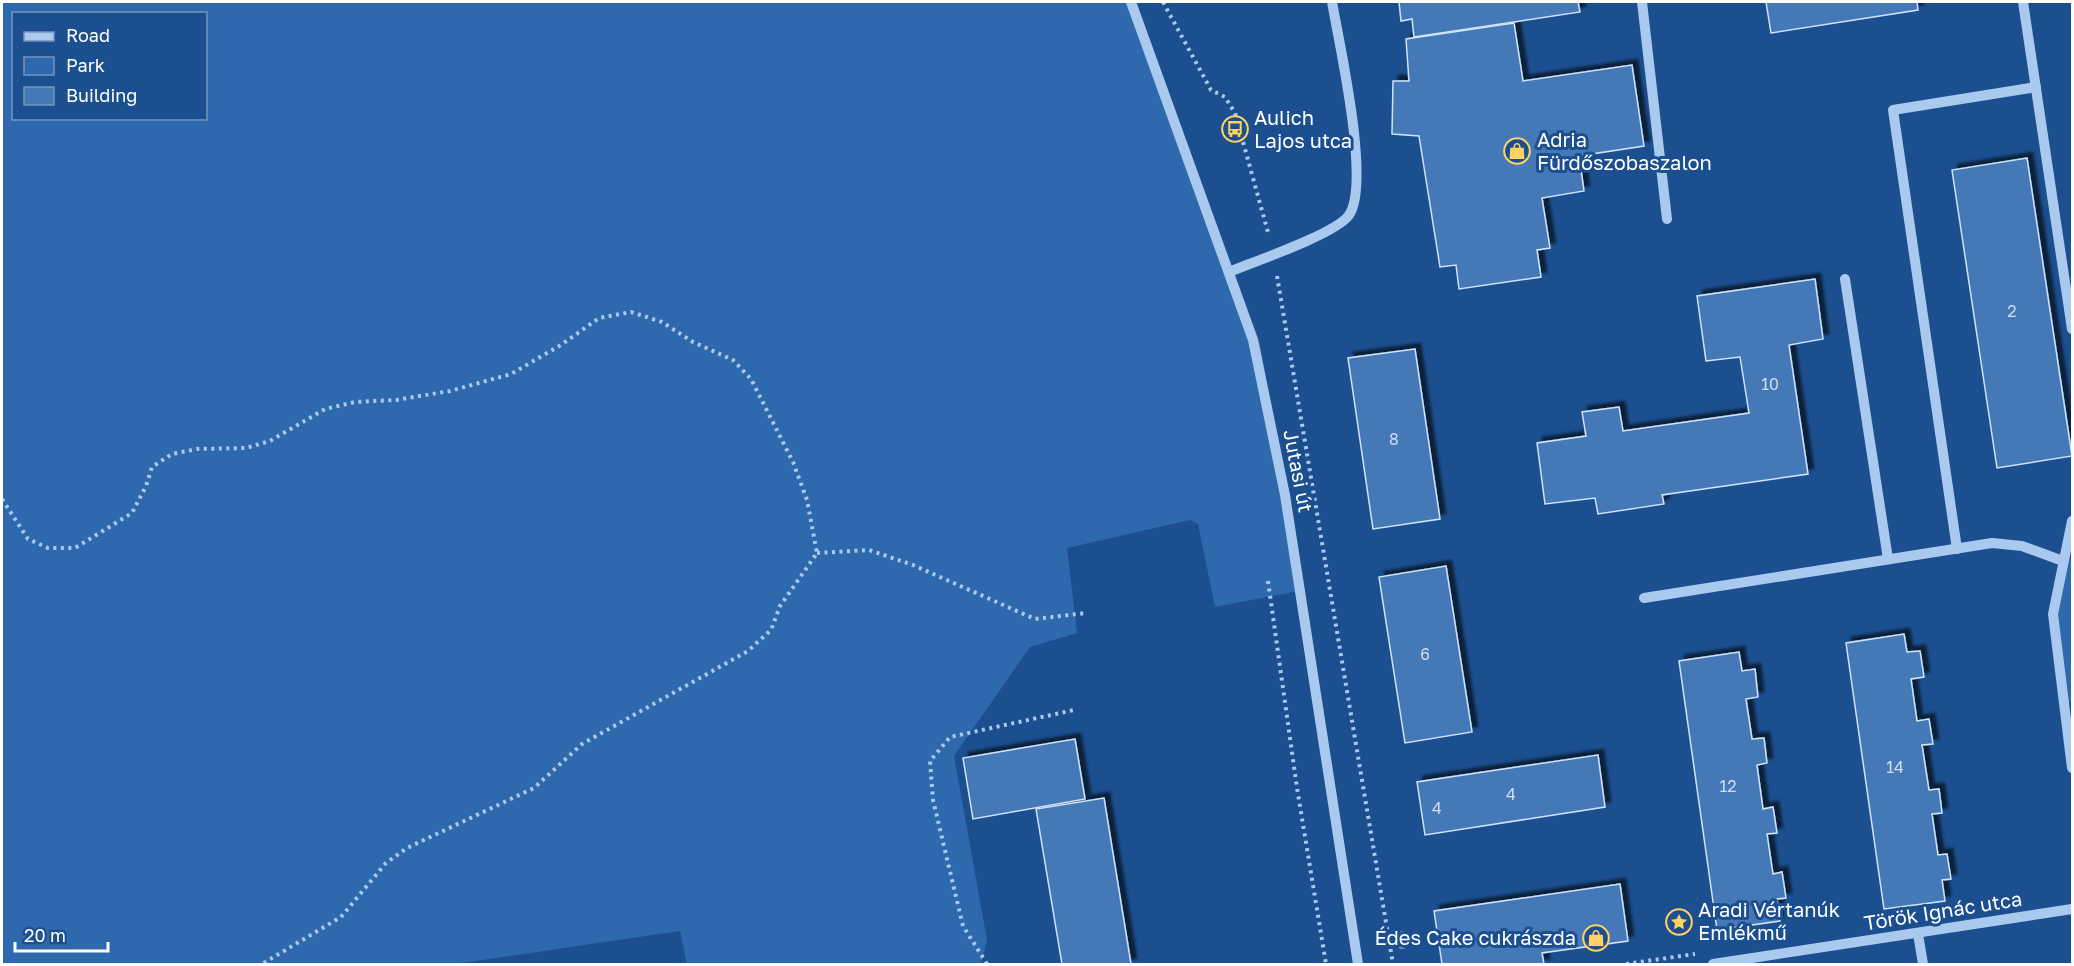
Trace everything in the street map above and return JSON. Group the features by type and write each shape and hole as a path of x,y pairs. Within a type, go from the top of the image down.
{"street":[{"name":"Jutasi út","path":"1131,2 1253,340 1285,495 1358,964"},
{"path":"1229,272 1324,232 1349,215 1356,191 1357,157 1332,2"},
{"path":"1642,2 1667,219"},
{"path":"2023,2 2073,329"},
{"path":"1957,549 1893,110 2036,87"},
{"path":"1845,279 1888,560"},
{"path":"2073,521 2062,561 2053,614 2073,768"},
{"path":"1644,598 1992,543 2022,546 2062,561"},
{"name":"Török Ignác utca","path":"1714,964 2073,909"},
{"path":"1918,934 1923,964"}],"path":[{"path":"1163,2 1211,90 1225,98 1235,113 1273,253 1392,964"},
{"path":"2,499 28,539 48,548 75,548 132,513 146,486 152,467 172,454 197,449 246,448 270,441 325,410 355,402 396,400 450,391 511,374 561,345 599,318 631,312 662,322 693,342 733,360 751,379 793,462 807,500 817,553 780,606 771,630 748,651 582,744 534,788 406,848 386,863 341,917 262,964"},
{"path":"817,553 869,550 913,565 1035,619 1086,614"},
{"path":"1268,581 1297,788 1326,964"},
{"path":"987,964 963,927 933,800 930,761 950,736 1074,710"}],"green space":[{"path":"2,2 1136,2 1260,343 1304,590 1215,607 1198,524 1190,520 1067,548 1077,633 1030,647 954,756 987,940 981,964 687,964 680,931 455,964 2,964"},
{"path":"2072,559 2072,702 2064,703 2053,614 2063,561"}],"building":[{"path":"1399,2 1578,2 1580,12 1414,37 1412,19 1401,21"},
{"path":"1766,2 1917,2 1918,10 1771,33"},
{"name":"Adria Fürdőszobaszalon","path":"1514,23 1523,81 1632,65 1644,146 1579,156 1584,191 1542,198 1550,248 1537,250 1541,277 1459,289 1456,265 1440,267 1419,136 1392,134 1393,81 1409,81 1406,39"},
{"path":"2027,158 2072,456 1997,468 1952,170"},
{"path":"1815,279 1823,339 1789,345 1808,474 1662,495 1664,504 1598,514 1595,498 1545,504 1537,443 1586,436 1582,412 1619,407 1623,431 1749,413 1740,357 1706,361 1697,296"},
{"path":"1415,349 1440,519 1373,529 1348,358"},
{"path":"1446,566 1472,732 1405,743 1379,577"},
{"path":"1904,634 1907,652 1920,651 1924,677 1911,679 1917,721 1929,719 1933,744 1922,745 1929,790 1939,789 1942,813 1932,814 1938,855 1947,854 1951,879 1942,880 1945,901 1884,909 1846,643"},
{"path":"1739,652 1742,671 1755,669 1758,697 1746,699 1752,739 1764,738 1767,763 1757,765 1763,809 1773,807 1777,833 1767,834 1773,874 1782,872 1786,898 1777,899 1780,921 1717,930 1679,661"},
{"path":"1075,739 1085,799 973,819 963,758"},
{"path":"1598,755 1605,807 1425,835 1417,782"},
{"path":"1104,798 1131,964 1062,964 1036,809"},
{"path":"1620,884 1628,941 1542,953 1544,964 1442,964 1434,911"}],"place":[{"name":"Aulich Lajos utca","path":"1235,129"},
{"name":"Adria Fürdőszobaszalon","path":"1517,151"},
{"name":"Aradi Vértanúk Emlékmű","path":"1679,922"},
{"name":"Édes Cake cukrászda","path":"1596,938"}]}
